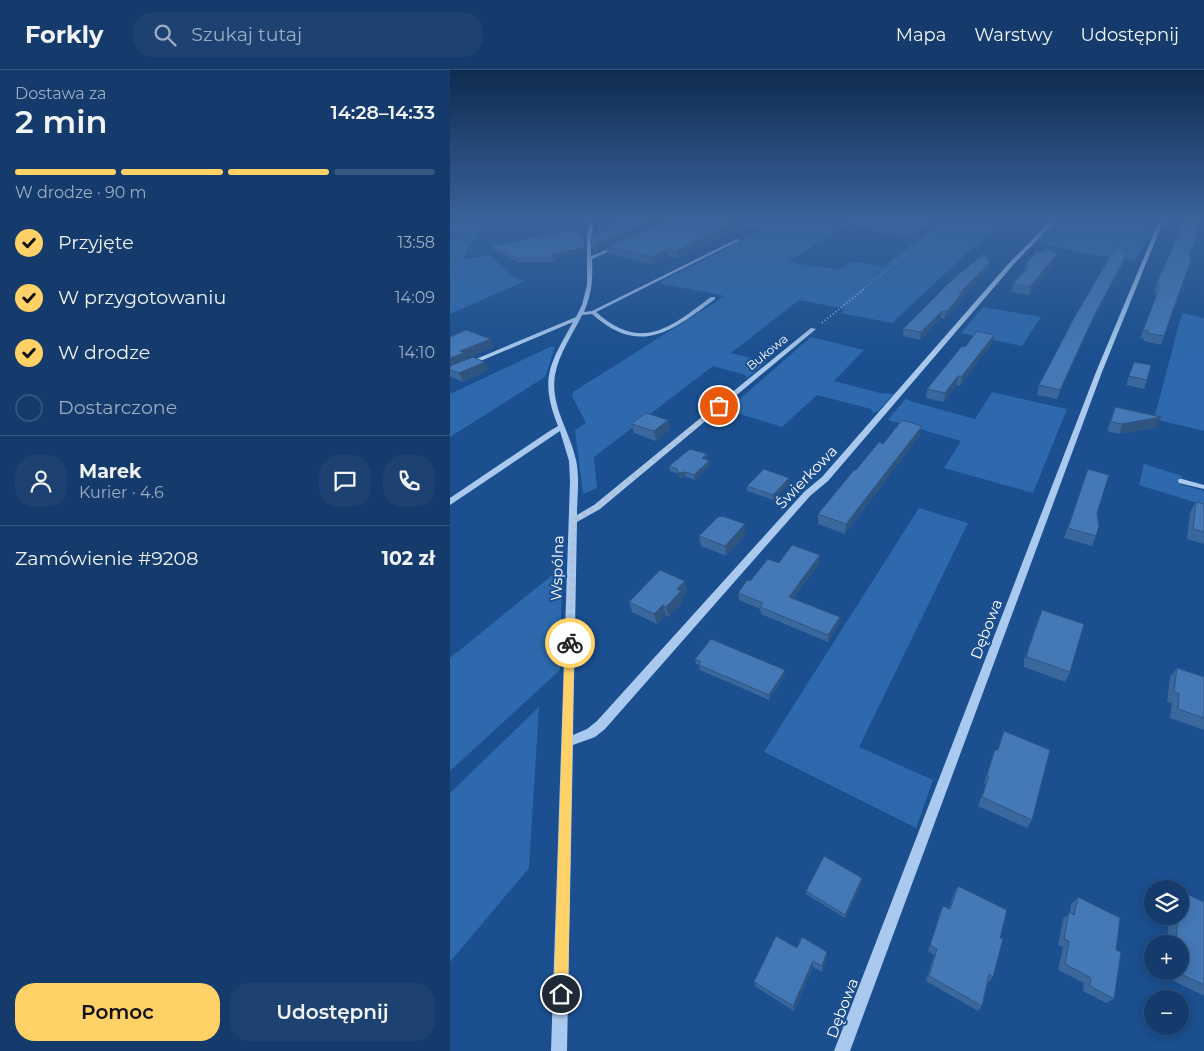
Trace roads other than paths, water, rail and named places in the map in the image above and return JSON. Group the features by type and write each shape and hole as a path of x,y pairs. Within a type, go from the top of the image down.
{"street":[{"name":"Wspólna","path":"560,1051 574,481 572,458 551,386 556,360 588,296 592,274 590,265"},
{"path":"450,372 578,316 593,312 688,265"},
{"name":"Świerkowa","path":"567,742 591,733 601,725 806,494 825,480 1010,265"},
{"name":"Dębowa","path":"842,1051 1099,372 1143,265"},
{"name":"Bukowa","path":"574,520 597,507 813,329"},
{"path":"450,502 550,433 562,427"},
{"path":"1182,481 1204,487"}],"lane":[{"path":"593,312 616,329 628,333 649,335 664,331 713,298"}]}
